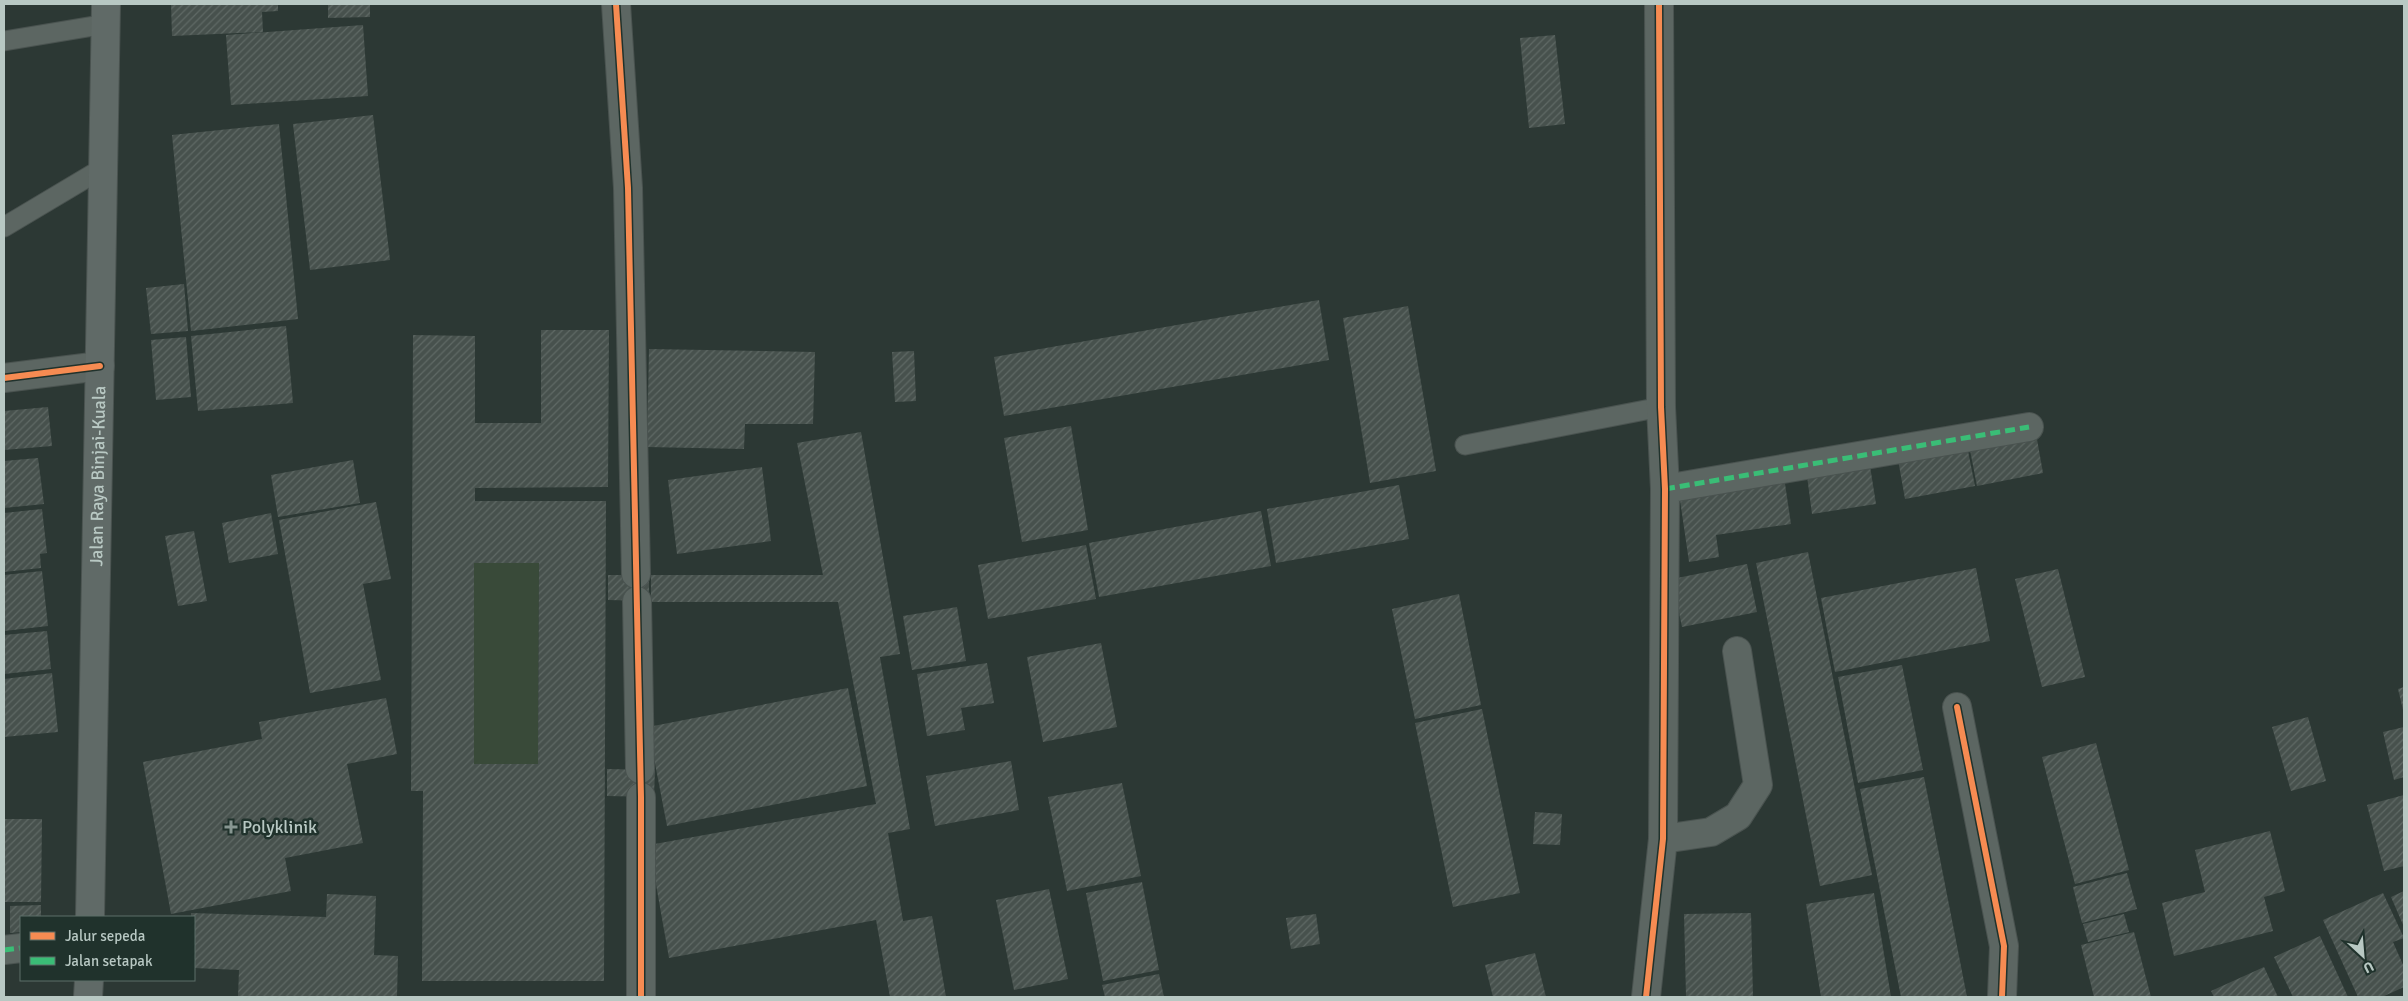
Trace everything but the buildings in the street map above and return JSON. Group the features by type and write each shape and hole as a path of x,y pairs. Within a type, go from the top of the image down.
{"main road":[{"name":"Jalan Raya Binjai-Kuala","path":"90,916 106,14"},
{"path":"88,997 89,981"}],"street":[{"path":"616,4 628,188 640,769"},
{"path":"1646,997 1662,839 1665,490 1661,407 1659,4"},
{"path":"4,378 100,366"},
{"path":"1665,490 2029,427"},
{"path":"1662,839 1710,832 1738,816 1758,785 1737,651"},
{"path":"1957,707 2004,946 2002,997"},
{"path":"641,797 641,997"},
{"path":"4,950 20,948"}],"lane":[{"path":"4,41 106,14"},
{"path":"4,227 103,168"},
{"path":"1465,445 1661,407"}],"green space":[{"path":"474,563 539,563 538,764 474,764"}],"marked path":[{"path":"1665,489 2029,427"},
{"path":"4,950 20,948"}],"cycle path":[{"path":"616,4 628,188 641,797 641,997"},
{"path":"1646,997 1663,839 1665,489 1661,407 1659,4"},
{"path":"4,378 100,366"},
{"path":"1957,707 2004,946 2002,997"}],"place":[{"name":"Polyklinik","path":"231,827"}]}
